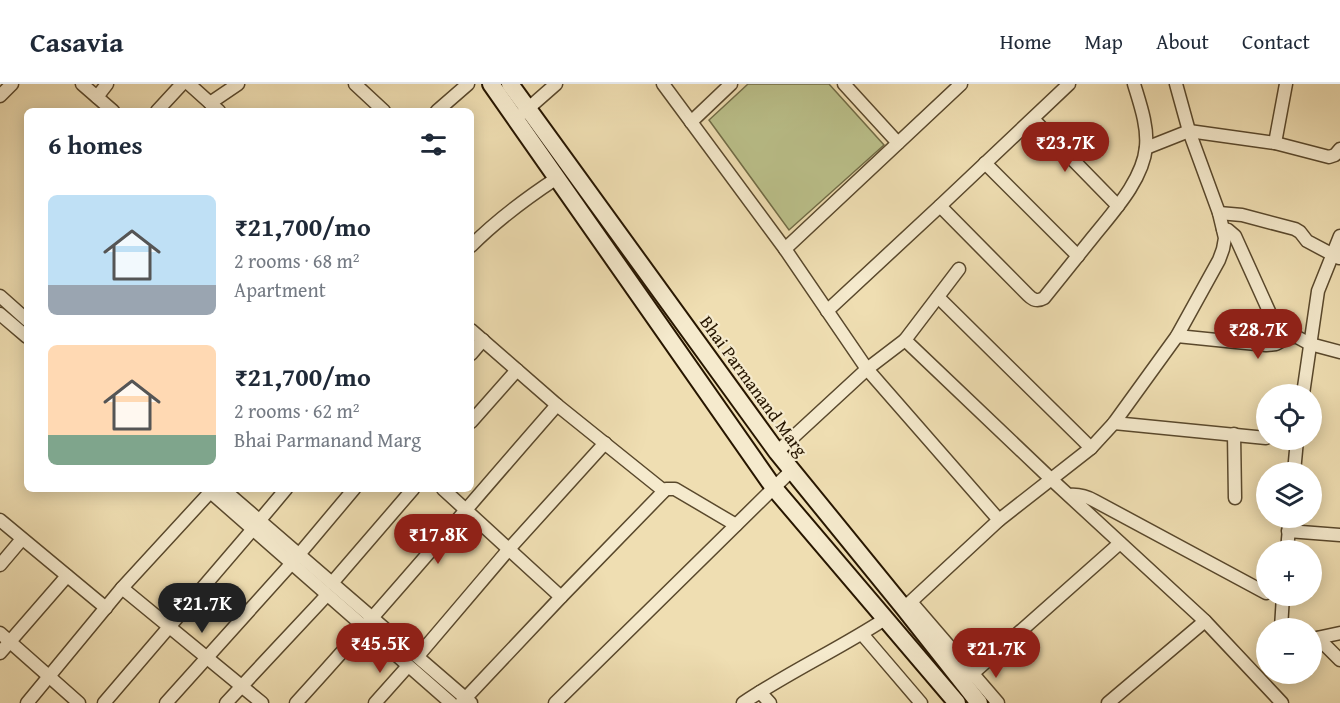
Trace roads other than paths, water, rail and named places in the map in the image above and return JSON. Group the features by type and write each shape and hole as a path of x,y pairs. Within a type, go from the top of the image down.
{"street":[{"path":"0,96 12,84"},
{"path":"82,84 110,108"},
{"path":"97,97 107,84"},
{"path":"160,108 182,84"},
{"path":"189,84 215,107 237,84"},
{"path":"355,84 381,108"},
{"path":"440,108 468,84"},
{"name":"Bhai Parmanand Marg","path":"491,84 522,114 777,452 908,605 967,679 979,703"},
{"name":"Bhai Parmanand Marg","path":"510,84 522,114 557,178 774,488 957,703"},
{"path":"522,114 556,84"},
{"path":"663,84 785,249 867,369 999,520"},
{"path":"691,122 731,84"},
{"path":"844,84 898,143"},
{"path":"827,311 1069,84"},
{"path":"940,207 1033,300 1039,301 1044,298 1118,206 1140,168 1146,148 1146,127 1134,84"},
{"path":"908,605 999,520 1092,448 1114,423 1177,336 1219,260 1224,238 1220,213 1189,131 1176,84"},
{"path":"1275,143 1286,84"},
{"path":"785,249 898,143 953,87"},
{"path":"1033,119 1118,206"},
{"path":"1146,148 1189,131 1275,143 1329,157 1335,155 1340,149"},
{"path":"985,163 1078,256"},
{"path":"474,243 514,207 557,178"},
{"path":"1220,213 1242,215 1295,229 1307,241 1336,257"},
{"path":"1223,229 1235,236 1282,340"},
{"path":"1304,384 1318,291 1336,257 1340,236"},
{"path":"777,452 867,369 904,340 959,269"},
{"path":"0,296 24,317"},
{"path":"938,297 1092,448"},
{"path":"0,314 24,334"},
{"path":"474,332 557,405 664,492"},
{"path":"1177,336 1258,345 1276,344 1289,337 1297,337 1310,344 1340,352"},
{"path":"474,350 483,340"},
{"path":"904,340 1205,621 1282,703"},
{"path":"474,420 517,370"},
{"path":"296,703 369,623 557,405"},
{"path":"1114,423 1256,437"},
{"path":"1234,435 1235,498"},
{"path":"417,656 605,443"},
{"path":"555,703 792,471"},
{"path":"215,492 369,623 417,656 466,702 561,597 670,488 736,525"},
{"path":"27,703 122,588 211,492"},
{"path":"104,703 284,492"},
{"path":"166,703 295,559 351,492"},
{"path":"226,703 330,589 411,492"},
{"path":"446,492 561,597"},
{"path":"1069,495 1085,496 1256,588"},
{"path":"0,520 106,608"},
{"path":"1288,528 1288,540"},
{"path":"1288,531 1340,535"},
{"path":"0,565 22,539"},
{"path":"998,703 967,679 1120,543"},
{"path":"0,653 5,638 67,576"},
{"path":"122,588 262,703"},
{"path":"743,703 885,619"},
{"path":"1116,700 1205,621"},
{"path":"369,623 408,666 451,703"},
{"path":"1322,636 1340,633"},
{"path":"862,634 921,703"},
{"path":"5,638 79,703"},
{"path":"1322,645 1340,660"},
{"path":"375,703 408,666"},
{"path":"760,692 770,703"}]}
